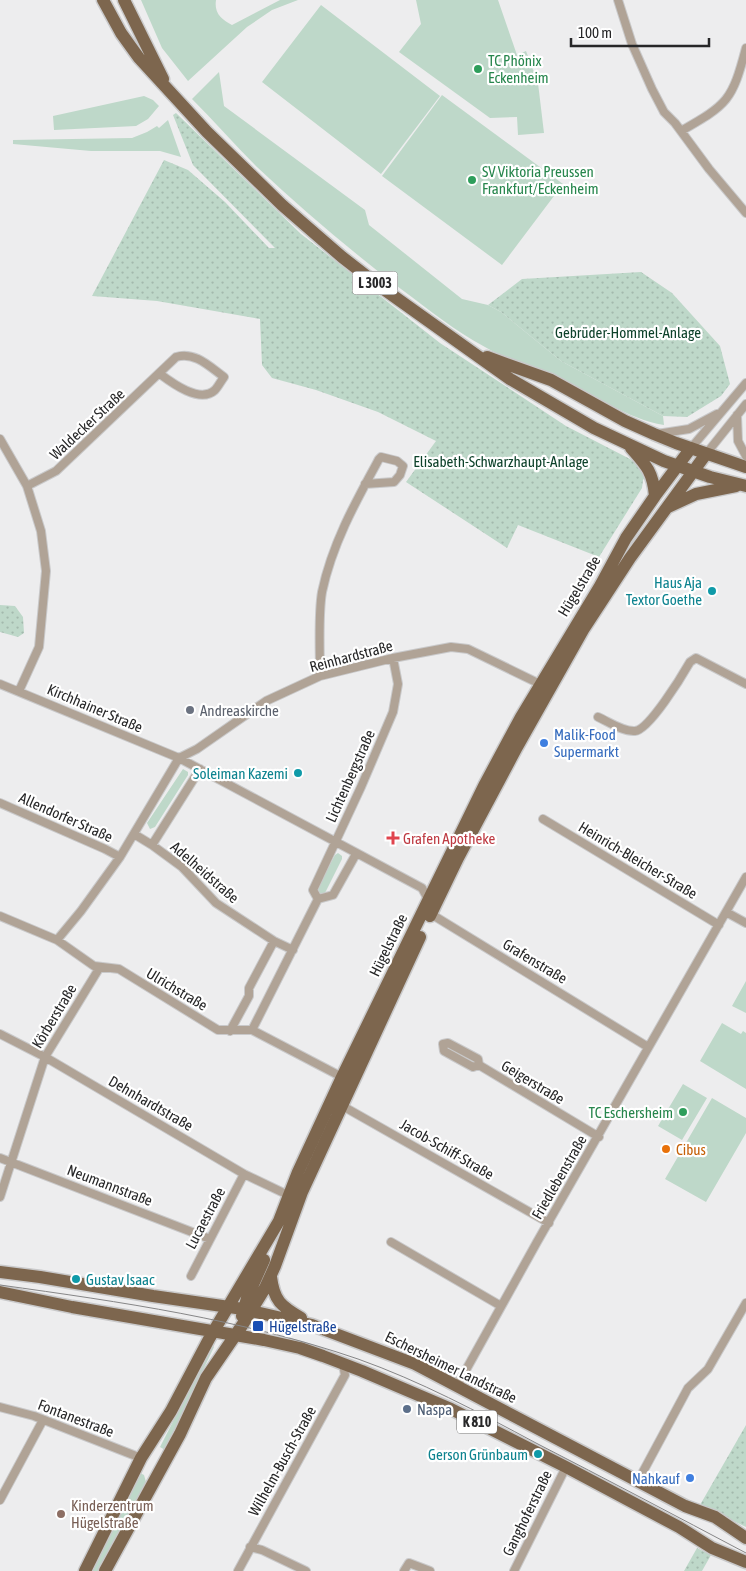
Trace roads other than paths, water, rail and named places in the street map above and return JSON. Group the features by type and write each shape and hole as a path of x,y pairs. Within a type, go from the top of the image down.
{"main road":[{"name":"L 3003","path":"103,0 121,33 139,58 232,157 313,233 409,308 518,384 587,424 627,445 678,466 743,486"},
{"name":"L 3003","path":"124,0 167,88"},
{"name":"L 3003","path":"473,352 551,380 625,421 654,434 706,454 746,466"},
{"path":"627,445 650,471 653,478 655,496"},
{"name":"Hügelstraße","path":"105,1571 180,1434 195,1398 206,1378 240,1330 248,1309 271,1276 337,1103 342,1077 485,784 540,684 600,586 626,538 691,448"},
{"name":"Hügelstraße","path":"85,1571 141,1458 155,1438 279,1220 288,1195 337,1103 431,914 431,892 603,598 665,508 706,454"},
{"path":"665,508 696,494 743,486"},
{"path":"535,715 541,693 540,684"},
{"path":"248,1309 279,1220"},
{"name":"Eschersheimer Landstraße","path":"0,1272 248,1309 312,1325 415,1364 686,1506 714,1517 746,1538"},
{"path":"271,1276 272,1288 278,1302 312,1325"},
{"name":"K 810","path":"0,1292 72,1307 217,1329 240,1330 251,1338 300,1348 451,1409 679,1527 712,1548 746,1562"},
{"path":"206,1303 214,1313 219,1342 206,1378"},
{"path":"155,1438 154,1452 158,1456 169,1455"},
{"path":"141,1458 151,1466 152,1477 150,1487"}],"street":[{"path":"618,0 632,44 664,112 746,213"},
{"path":"681,131 712,113 728,98 738,78 746,48"},
{"name":"Waldecker Straße","path":"27,486 56,471 176,357 183,355 201,359 224,377 214,392 201,395 178,388 160,374"},
{"name":"Hügelstraße","path":"691,448 746,383"},
{"name":"Hügelstraße","path":"706,454 746,404"},
{"path":"654,434 689,429 722,410"},
{"path":"738,414 738,441 746,456"},
{"path":"0,439 27,486 40,531 46,571 39,647 19,691"},
{"path":"320,676 322,592 342,529 365,484 381,457 397,461 403,466 400,476 394,482 365,484"},
{"name":"Reinhardstraße","path":"179,758 197,749 266,701 320,676 393,658 451,647 465,648 540,684"},
{"name":"Lichtenbergstraße","path":"252,1030 318,899 313,890 393,712 398,684 393,658"},
{"path":"598,718 633,732 639,730 649,723 690,662 696,658 746,684"},
{"name":"Kirchhainer Straße","path":"0,684 179,758"},
{"path":"57,940 120,857 179,758 356,854 431,892"},
{"path":"134,834 152,845 200,769"},
{"name":"Allendorfer Straße","path":"0,803 120,857"},
{"name":"Heinrich-Bleicher-Straße","path":"543,819 719,925"},
{"name":"Adelheidstraße","path":"152,845 182,866 216,903 274,941 293,950"},
{"path":"318,899 333,895 356,854"},
{"name":"Friedlebenstraße","path":"457,1386 746,877"},
{"path":"726,912 746,923"},
{"name":"Grafenstraße","path":"431,914 648,1047"},
{"name":"Ulrichstraße","path":"0,916 57,940 94,966 119,969 218,1030 252,1030 342,1077"},
{"path":"230,1030 249,996 249,988 274,941"},
{"name":"Körberstraße","path":"0,1197 45,1057 100,967"},
{"name":"Dehnhardtstraße","path":"0,1034 45,1057 244,1174 288,1195"},
{"name":"Geigerstraße","path":"480,1065 599,1137"},
{"name":"Jacob-Schiff-Straße","path":"337,1103 549,1223"},
{"name":"Neumannstraße","path":"0,1158 210,1239"},
{"name":"Lucaestraße","path":"191,1276 244,1174"},
{"path":"391,1242 502,1306"},
{"path":"638,1481 688,1388 708,1369 746,1303"},
{"name":"Wilhelm-Busch-Straße","path":"238,1571 345,1375 343,1364"},
{"name":"Fontanestraße","path":"0,1407 34,1416 141,1458"},
{"path":"0,1500 43,1420"},
{"name":"Ganghoferstraße","path":"514,1571 566,1467"},
{"path":"250,1547 262,1550 306,1571"},
{"path":"404,1571 408,1563 430,1571"}],"tram line":[{"path":"0,1285 136,1305 225,1322 314,1345 358,1359 404,1377 471,1409 746,1553"}],"place":[{"name":"TC Phönix Eckenheim","path":"478,69"},
{"name":"SV Viktoria Preussen Frankfurt/Eckenheim","path":"472,180"},
{"name":"Haus Aja Textor Goethe","path":"712,591"},
{"name":"Andreaskirche","path":"190,710"},
{"name":"Malik-Food Supermarkt","path":"544,743"},
{"name":"Soleiman Kazemi","path":"298,773"},
{"name":"Grafen Apotheke","path":"393,838"},
{"name":"TC Eschersheim","path":"683,1112"},
{"name":"Cibus","path":"666,1149"},
{"name":"Gustav Isaac","path":"76,1279"},
{"name":"Hügelstraße","path":"258,1326"},
{"name":"Naspa","path":"407,1409"},
{"name":"Gerson Grünbaum","path":"538,1454"},
{"name":"Nahkauf","path":"690,1478"},
{"name":"Kinderzentrum Hügelstraße","path":"61,1514"}],"park label":[{"name":"Gebrüder-Hommel-Anlage","path":"628,332"},
{"name":"Elisabeth-Schwarzhaupt-Anlage","path":"501,461"}]}
